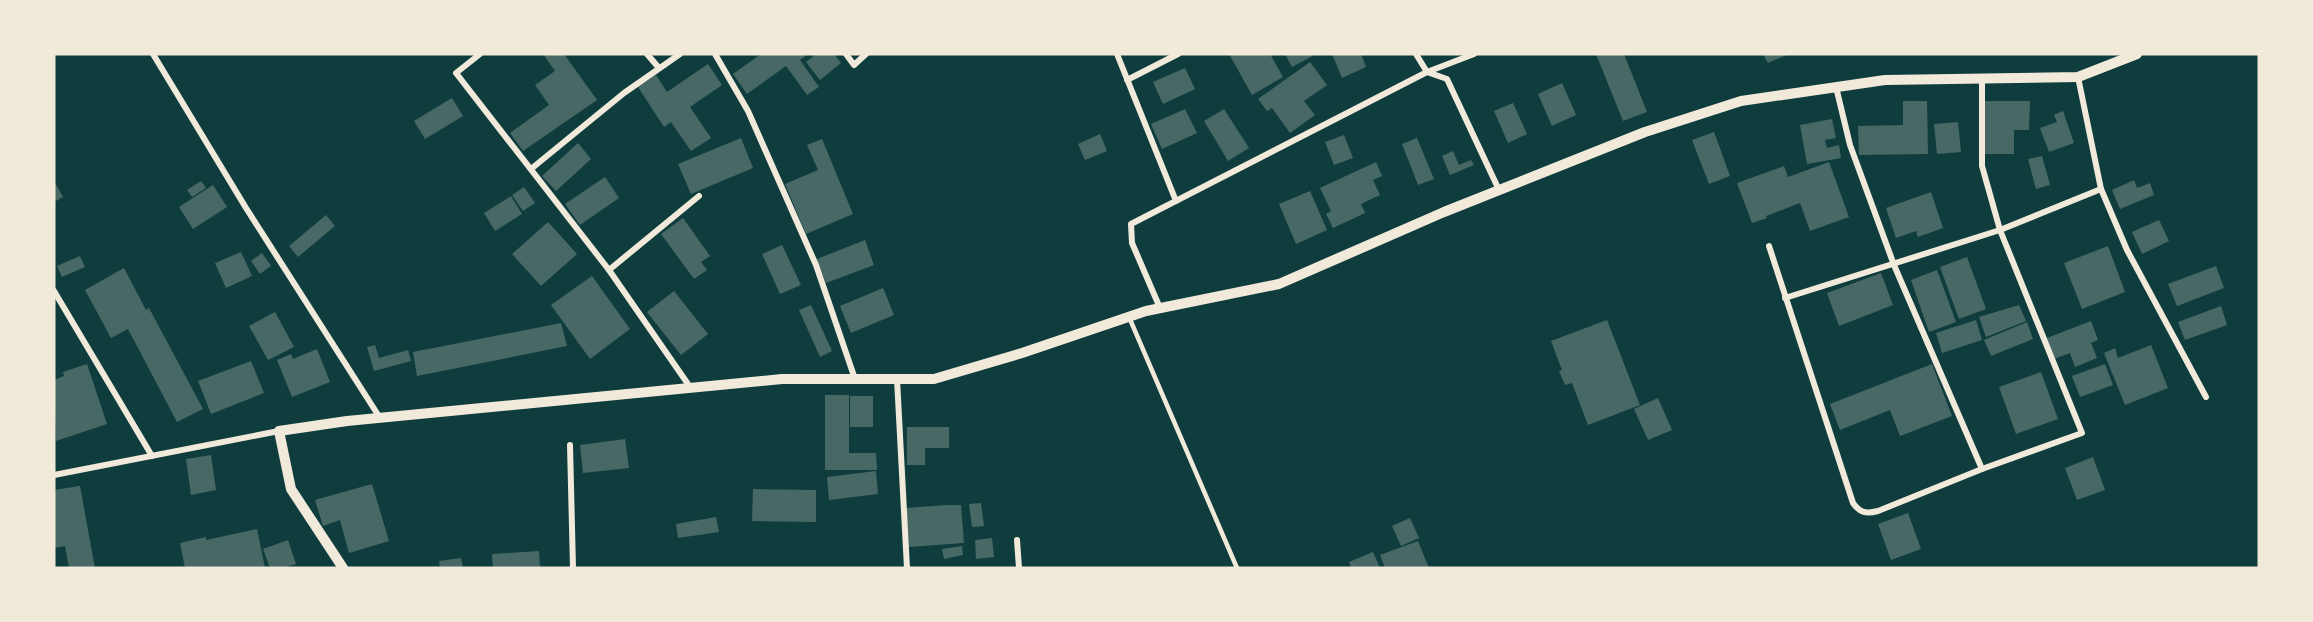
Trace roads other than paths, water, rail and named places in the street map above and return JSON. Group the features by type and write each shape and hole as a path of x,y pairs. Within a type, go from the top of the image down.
{"street":[{"path":"153,54 246,208 380,418"},
{"path":"480,54 456,73 609,270 690,388"},
{"path":"647,54 659,68"},
{"path":"531,169 615,100 680,54"},
{"path":"715,54 748,111 816,264 855,379"},
{"path":"846,54 854,64 866,54"},
{"path":"1117,54 1176,201"},
{"path":"1127,80 1178,54"},
{"path":"1416,54 1427,72 1448,80 1499,190"},
{"path":"1161,308 1132,243 1131,224 1427,72 1474,54"},
{"path":"54,475 279,431 380,418 782,379 934,379 1161,308 1279,284 1499,190 1645,132 1742,101 1885,80 2078,77 2137,54"},
{"path":"2078,77 2101,189 2127,250 2206,397"},
{"path":"1769,246 1853,502 1859,511 1867,514 1878,512 1982,469 2082,434 2000,230 1982,166 1982,78"},
{"path":"1836,87 1850,145 1894,265 1982,469"},
{"path":"1785,298 2000,230 2101,189"},
{"path":"609,270 699,196"},
{"path":"54,291 152,456"},
{"path":"897,379 907,568"},
{"path":"279,431 291,489 343,568"},
{"path":"570,444 573,568"},
{"path":"1017,540 1019,568"}],"lane":[{"path":"1129,317 1237,568"}]}
